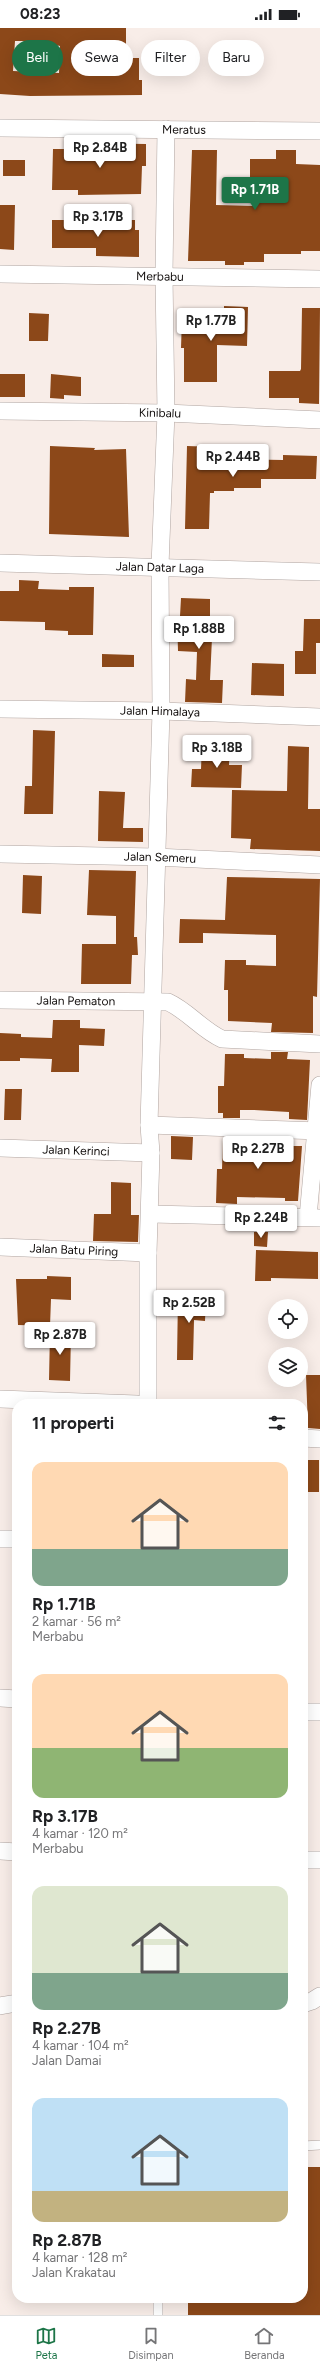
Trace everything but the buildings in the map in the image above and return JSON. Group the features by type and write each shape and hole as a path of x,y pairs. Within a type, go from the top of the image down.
{"street":[{"name":"Meratus","path":"0,128 320,131"},
{"path":"148,1399 148,1254 151,1153 149,1125 161,711 160,566 166,413 164,275 166,129"},
{"name":"Merbabu","path":"0,274 164,275 320,279"},
{"name":"Kinibalu","path":"0,411 166,413 320,420"},
{"name":"Jalan Datar Laga","path":"0,563 160,566 320,572"},
{"name":"Jalan Himalaya","path":"0,709 161,711 320,717"},
{"name":"Jalan Semeru","path":"0,854 156,857 320,866"},
{"name":"Jalan Pematon","path":"0,1000 168,1002 177,1006 213,1035 222,1039 320,1044"},
{"path":"150,1214 314,1218 320,1085"},
{"path":"149,1125 319,1131"},
{"name":"Jalan Kerinci","path":"0,1148 151,1153"},
{"name":"Jalan Batu Piring","path":"0,1247 148,1254"},
{"path":"0,1399 12,1399"},
{"path":"308,1438 320,1439"},
{"path":"0,1539 12,1539"},
{"path":"0,1698 12,1699"},
{"path":"308,1712 320,1712"},
{"path":"0,1852 12,1852"},
{"path":"308,1860 320,1860"},
{"path":"308,2002 320,1996"},
{"path":"0,2006 12,2004"}],"lane":[{"path":"308,2146 320,2145"},
{"path":"158,2303 158,2315"}]}
